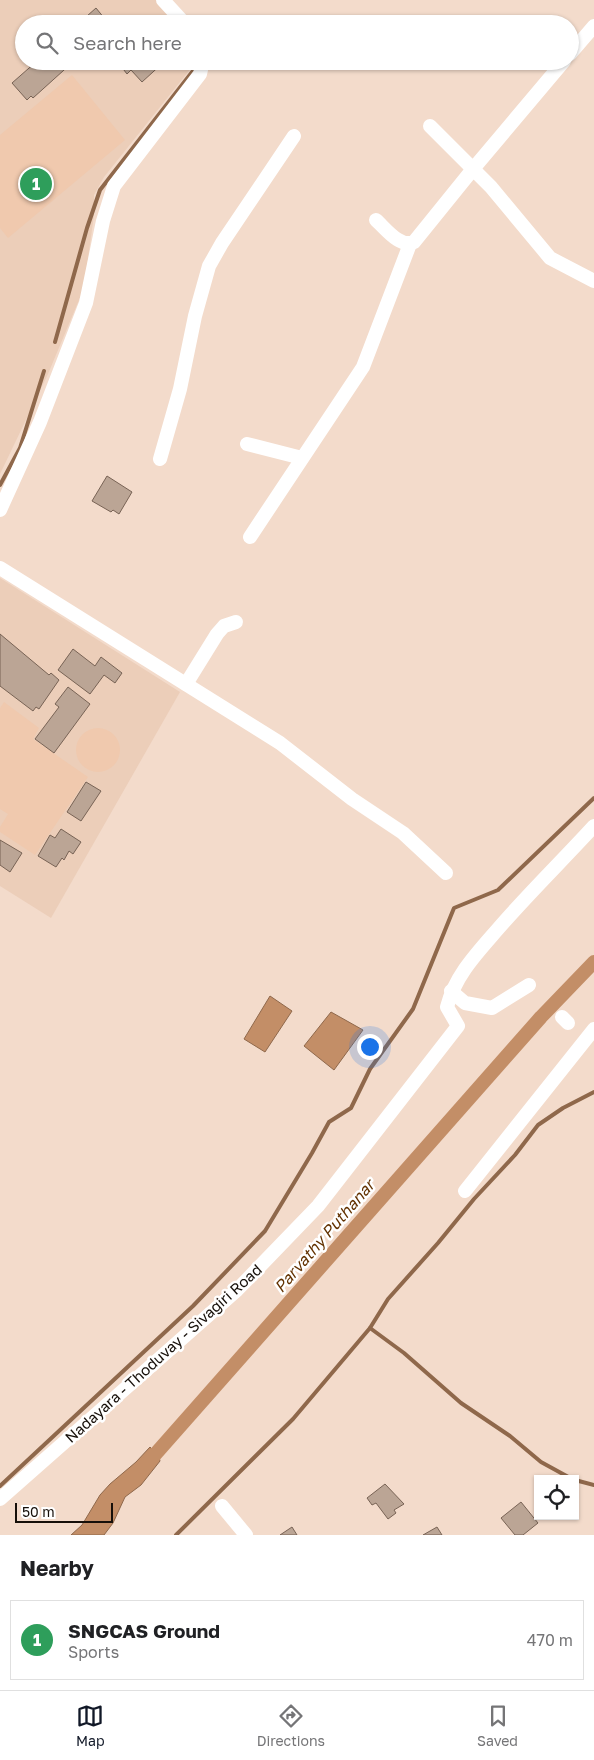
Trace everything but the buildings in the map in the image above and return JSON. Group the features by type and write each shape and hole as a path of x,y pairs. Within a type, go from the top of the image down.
{"street":[{"path":"163,0 177,15"},
{"path":"579,44 594,26"},
{"path":"0,510 40,422 86,302 103,221 114,186 200,74 201,70"},
{"path":"250,538 363,367 410,244 426,228 472,169 556,70"},
{"path":"430,126 491,187 550,258 594,281"},
{"path":"160,459 180,389 195,316 209,266 222,243 294,136"},
{"path":"376,220 401,242 410,244"},
{"path":"247,444 302,458"},
{"path":"0,568 280,743 352,800 403,833 446,873"},
{"path":"186,684 216,634 224,626 236,622"},
{"path":"529,985 492,1008 465,1003 451,991 470,961 509,916 594,826"},
{"name":"Nadayara - Thoduvay - Sivagiri Road","path":"0,1499 237,1290 318,1206 458,1026 447,1007 451,991"},
{"path":"465,1192 594,1029"},
{"path":"222,1506 246,1535"}],"shaded area":[{"path":"0,0 156,0 170,15 15,15 15,70 190,70 104,177 94,195 94,215 84,288 48,374 0,474"},
{"path":"72,75 125,140 8,238 0,228 0,135"},
{"path":"0,578 180,692 51,918 0,886"},
{"path":"4,702 39,728 33,739 88,777 35,855 0,832 0,827 8,814 0,809 0,708"},
{"path":"102,728 114,734 119,741 119,759 114,766 107,771 94,772 86,769 79,762 76,746 79,738 86,731"},
{"path":"270,996 292,1011 265,1052 244,1039"},
{"path":"331,1012 363,1030 334,1070 304,1046"},
{"path":"150,1447 159,1457 160,1461 141,1485 125,1497 113,1523 104,1535 71,1535 82,1525 100,1495"}],"waterway":[{"path":"55,342 87,228 100,190 194,70"},
{"path":"0,485 20,448 44,371"},
{"path":"0,1486 193,1306 265,1231 329,1122 351,1108 370,1069 413,1009 454,908 498,890 594,798"},
{"name":"Parvathy Puthanar","path":"144,1467 541,1017 594,962"},
{"path":"370,1328 388,1299 474,1199 515,1155 538,1125 563,1108 594,1092"},
{"path":"176,1535 293,1419 370,1328 404,1353 461,1403 510,1436 541,1462 565,1475"},
{"path":"579,1481 594,1485"}],"place":[{"name":"SNGCAS Ground","path":"36,184"}]}
